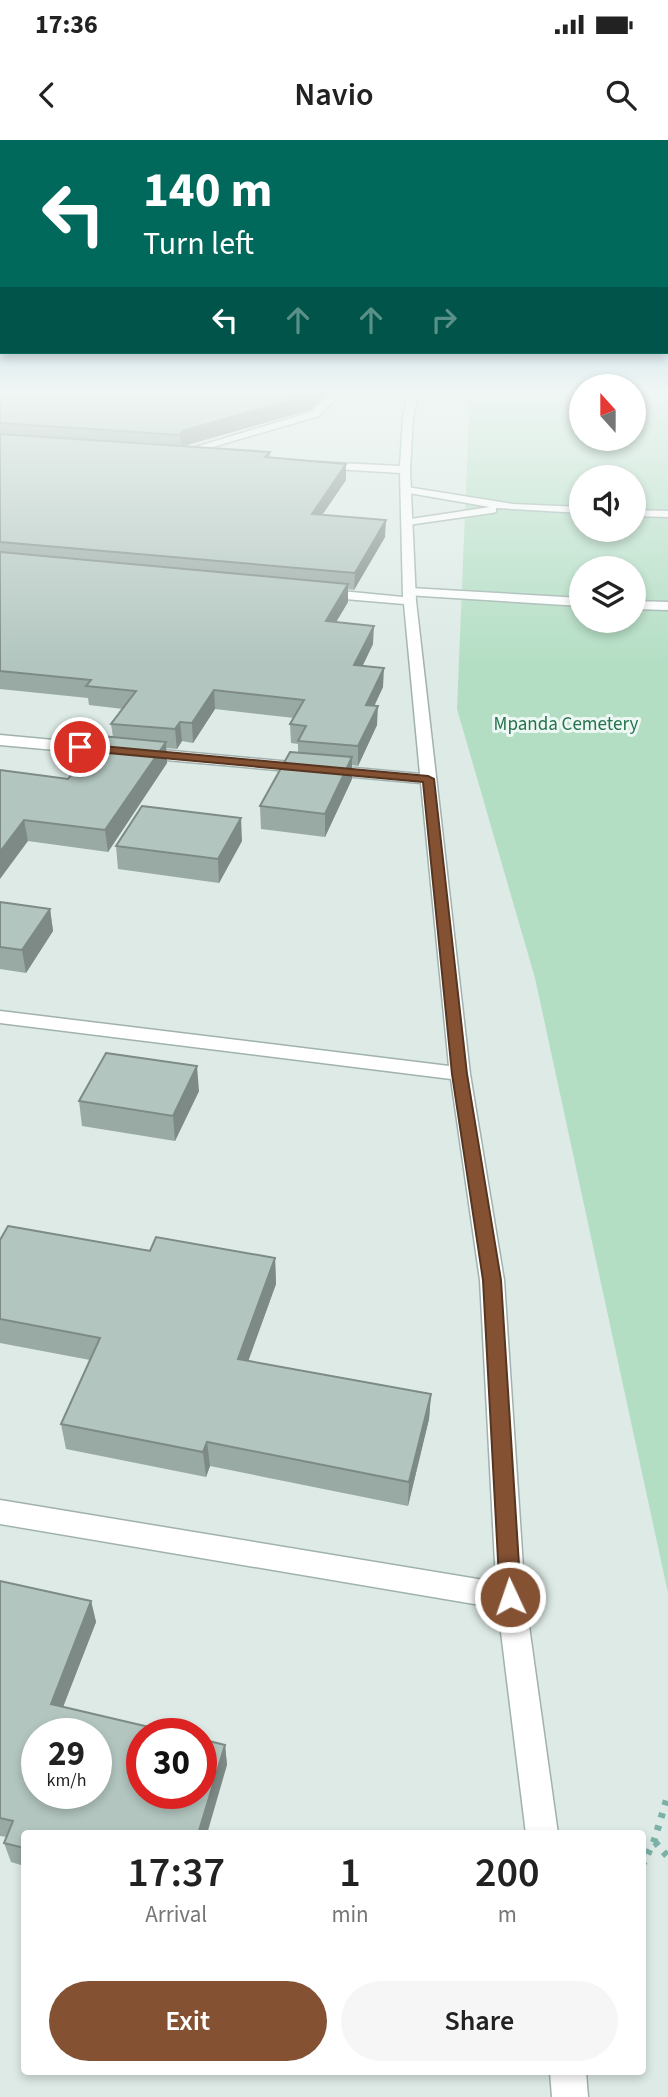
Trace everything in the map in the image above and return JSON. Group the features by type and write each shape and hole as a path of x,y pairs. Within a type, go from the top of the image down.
{"street":[{"path":"406,481 410,597 428,779 460,1074 492,1280 510,1597 541,1830"},
{"path":"411,481 513,508"},
{"path":"408,522 513,508 569,510"},
{"path":"646,513 668,514"},
{"path":"300,592 569,602"},
{"path":"646,605 668,606"},
{"path":"0,740 428,779"},
{"path":"0,1017 460,1074"},
{"path":"0,1512 510,1597"},
{"path":"568,2075 570,2097"}],"path":[{"path":"646,1858 654,1842 668,1795"},
{"path":"654,1842 668,1857"}],"green space":[{"name":"Mpanda Cemetery","path":"466,481 569,481 569,542 646,542 646,481 668,481 668,1593 535,978 457,709"}],"building":[{"path":"0,481 334,481 312,514 386,520 355,573 0,542"},
{"path":"0,552 348,584 326,621 374,626 354,665 384,668 366,705 378,706 358,746 298,741 306,726 290,724 304,700 214,690 192,723 180,722 175,729 111,724 136,691 86,686 91,680 0,671"},
{"path":"101,736 166,742 105,830 24,820 0,852 0,770 68,779"},
{"path":"290,752 352,757 325,814 260,806"},
{"path":"142,806 241,818 218,859 116,846"},
{"path":"0,902 50,909 22,950 0,947"},
{"path":"106,1053 197,1066 173,1116 79,1101"},
{"path":"8,1226 150,1251 156,1237 275,1258 238,1359 431,1394 409,1482 207,1442 203,1452 61,1424 100,1338 0,1319 0,1240"},
{"path":"0,1581 91,1601 51,1704 111,1718 21,1718 21,1809 112,1809 112,1718 126,1722 126,1809 206,1809 199,1830 21,1830 21,1847 4,1843 13,1821 0,1818"},
{"path":"217,1743 225,1745 217,1771"}],"route":[{"path":"80,747 428,779 460,1074 492,1280 510,1597"}]}
